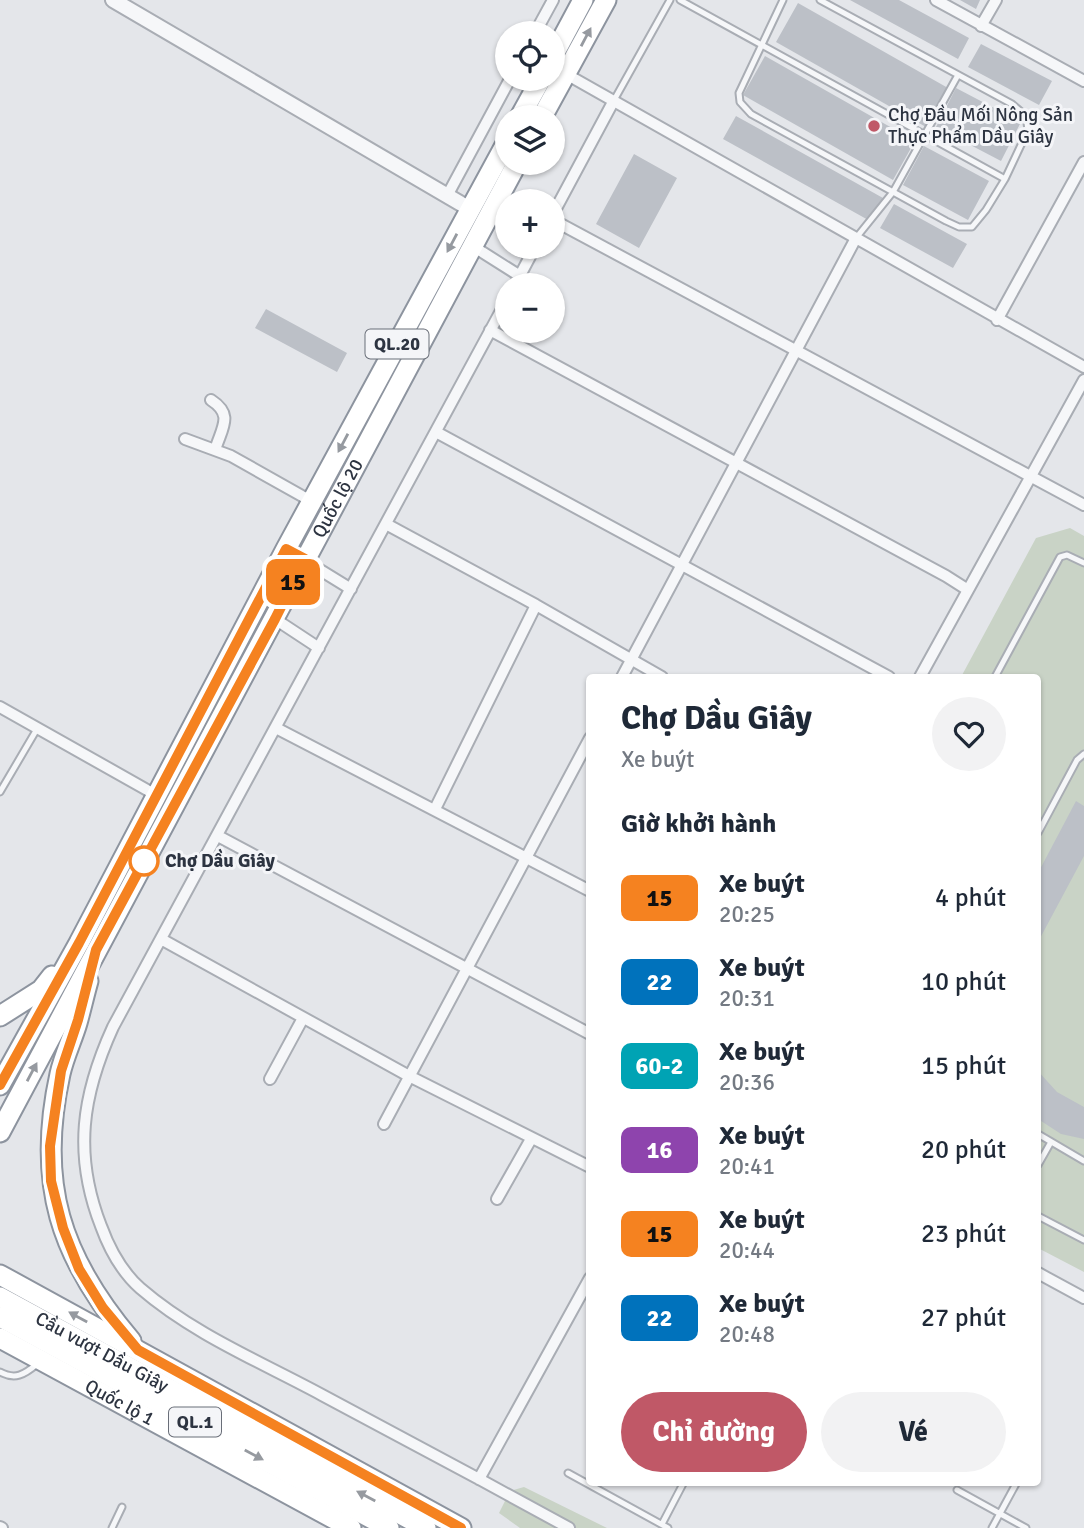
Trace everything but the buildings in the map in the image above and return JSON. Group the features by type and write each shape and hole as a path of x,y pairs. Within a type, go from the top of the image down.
{"highway":[{"path":"565,34 583,0"},
{"path":"549,105 606,0"},
{"name":"Quốc lộ 20","path":"0,1132 156,795 311,501 495,164"},
{"name":"Quốc lộ 20","path":"0,1085 88,946 275,619 510,175"},
{"name":"QL.20","path":"0,1016 41,990 88,946"},
{"name":"QL.20","path":"88,946 78,1020 61,1071 50,1146 51,1181 63,1228 79,1269 103,1308 138,1350"},
{"name":"QL.1","path":"0,1275 461,1528"},
{"name":"Cầu vượt Dầu Giây","path":"0,1297 426,1528"},
{"name":"Cầu vượt Dầu Giây","path":"0,1317 389,1528"},
{"name":"Quốc lộ 1","path":"0,1338 351,1528"}],"street":[{"path":"113,0 470,209"},
{"path":"542,21 553,0"},
{"path":"936,0 1084,81"},
{"path":"981,26 996,0"},
{"path":"566,74 1084,367"},
{"path":"447,195 503,91"},
{"path":"565,192 613,102"},
{"path":"997,320 1084,162"},
{"path":"565,226 1084,505"},
{"path":"624,674 856,238"},
{"path":"471,245 508,273"},
{"path":"495,321 104,1048 87,1098 83,1151 94,1208 106,1239 120,1264 138,1286 202,1332 569,1528"},
{"path":"490,330 968,590"},
{"path":"922,674 1084,380"},
{"path":"211,400 222,407 225,416 215,450"},
{"path":"436,432 884,674"},
{"path":"185,439 231,456 311,501"},
{"path":"386,524 537,605 657,674"},
{"path":"286,549 351,589"},
{"path":"435,809 537,605"},
{"path":"275,619 319,648"},
{"path":"0,707 156,795"},
{"path":"276,728 586,889"},
{"path":"384,1124 526,858 585,760"},
{"path":"218,836 586,1032"},
{"path":"161,939 410,1076 586,1165"},
{"path":"270,1079 303,1017"},
{"path":"497,1199 531,1139"},
{"path":"1041,1275 1084,1298"},
{"path":"479,1479 586,1295"}],"lane":[{"path":"613,102 670,0"},
{"path":"680,0 1005,179"},
{"path":"783,0 739,93 740,102 751,114 959,228 972,227 1005,179 1028,130 1026,116 1012,104 820,0"},
{"path":"856,238 893,192 958,75"},
{"path":"997,674 1060,557 1066,555 1084,563"},
{"path":"0,792 37,729"},
{"path":"1041,827 1077,760 1084,754"},
{"path":"1041,1137 1084,1161"},
{"path":"1041,1160 1051,1142"},
{"path":"1041,1218 1084,1240"},
{"path":"0,1371 10,1377 18,1376 27,1373 41,1360"},
{"path":"568,1473 586,1483"},
{"path":"592,1486 665,1526 682,1486"},
{"path":"992,1528 1015,1486"},
{"path":"957,1490 1026,1528"},
{"path":"112,1528 122,1507"}],"shaded area":[{"path":"1070,528 1084,536 1084,1272 1041,1250 1041,674 963,674 1036,538"},
{"path":"524,1487 607,1528 520,1528 499,1513 510,1491"}],"bus line":[{"name":"15","path":"0,1085 79,943 286,549 305,559 96,950 54,1103 50,1146 51,1181 63,1228 79,1269 103,1308 138,1350 461,1528"}],"place":[{"name":"Chợ Đầu Mối Nông Sản Thực Phẩm Dầu Giây","path":"874,126"},
{"name":"Chợ Dầu Giây","path":"144,861"}]}
